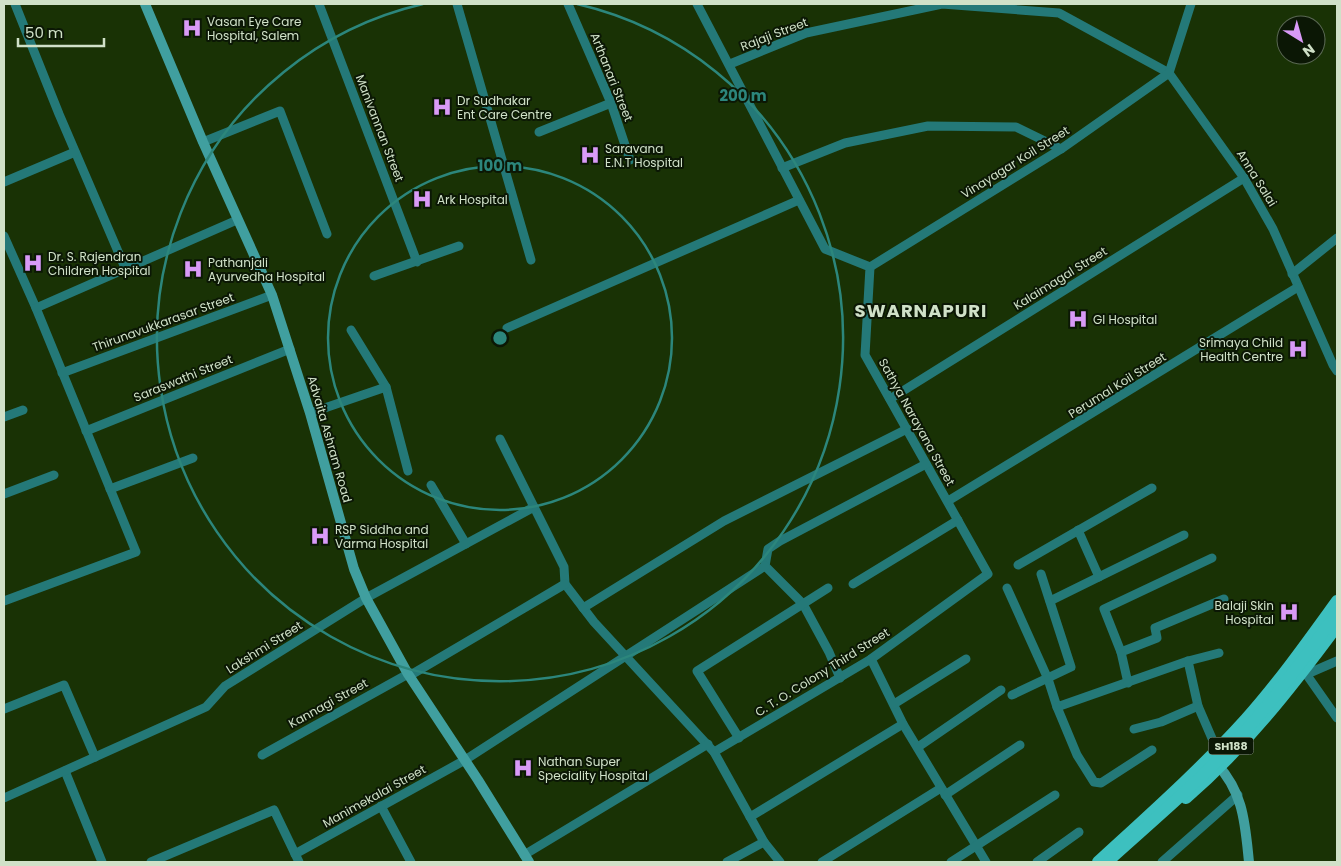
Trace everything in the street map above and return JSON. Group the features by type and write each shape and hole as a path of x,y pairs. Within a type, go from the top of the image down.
{"main road":[{"path":"1098,862 1214,753 1272,689 1337,601"},
{"name":"SH188","path":"1107,862 1206,772 1238,738 1297,668 1337,613"},
{"path":"1115,862 1221,768 1306,673 1337,626"}],"street":[{"path":"15,4 75,152 126,270"},
{"name":"Advaita Ashram Road","path":"145,4 202,142 272,295 310,413 354,569 366,598 408,675 465,760 526,859"},
{"name":"Manivannan Street","path":"319,4 417,262"},
{"path":"457,4 531,260"},
{"name":"Arthanari Street","path":"568,4 611,104 630,160"},
{"path":"697,4 825,249 870,267"},
{"name":"Rajaji Street","path":"730,64 806,33 942,4 1059,13 1169,73"},
{"path":"1169,73 1191,4"},
{"name":"Vinayagar Koil Street","path":"870,267 1061,149 1169,73"},
{"name":"Anna Salai","path":"1169,73 1244,178 1273,229 1337,371"},
{"path":"539,132 611,104"},
{"path":"202,142 280,111 326,234"},
{"path":"782,168 845,143 928,126 1016,127 1061,149"},
{"path":"4,182 75,152"},
{"name":"Kalaimagal Street","path":"890,399 1244,178"},
{"path":"507,328 799,200"},
{"path":"36,308 237,220"},
{"path":"4,236 36,308 136,552 4,601"},
{"path":"1292,274 1337,238"},
{"path":"374,276 459,246"},
{"name":"Sathya Narayana Street","path":"870,267 865,355 988,574"},
{"name":"Perumal Koil Street","path":"948,502 1298,287"},
{"name":"Thirunavukkarasar Street","path":"62,373 272,295"},
{"path":"351,330 386,387 408,470"},
{"name":"Saraswathi Street","path":"86,431 290,349"},
{"path":"310,413 386,387"},
{"path":"4,417 23,410"},
{"path":"583,608 724,522 907,429"},
{"path":"500,439 564,568 565,584 583,608 708,744 764,842 780,862"},
{"path":"110,489 193,458"},
{"path":"840,678 829,652 803,604 765,566 768,550 780,541 926,464"},
{"path":"4,494 54,476"},
{"path":"431,485 466,544"},
{"path":"1018,565 1152,488"},
{"name":"Lakshmi Street","path":"4,798 206,708 225,686 366,598 534,507"},
{"path":"853,584 958,520"},
{"path":"1078,530 1098,577"},
{"path":"1050,601 1184,535"},
{"path":"1128,683 1121,652 1104,609 1212,558"},
{"name":"Manimekalai Street","path":"297,858 381,806 465,760 765,566"},
{"name":"C. T. O. Colony Third Street","path":"714,752 871,659 988,574"},
{"path":"1012,695 1071,667 1041,574"},
{"name":"Kannagi Street","path":"262,755 408,675 565,584"},
{"path":"739,738 697,671 828,588"},
{"path":"1007,588 1048,679 1057,707 1077,755 1094,782 1101,783 1152,750"},
{"path":"1121,652 1157,638 1155,628 1224,599"},
{"path":"1057,707 1188,661 1220,653"},
{"path":"871,659 903,724 986,862"},
{"path":"894,704 966,659"},
{"path":"1188,661 1198,706 1214,753 1238,795 1242,807 1249,862"},
{"path":"1337,661 1306,673 1337,718"},
{"path":"4,709 64,685 95,757"},
{"path":"918,747 1001,690"},
{"path":"1134,729 1161,722 1198,706"},
{"path":"750,817 903,724"},
{"path":"526,859 708,744"},
{"path":"822,862 1020,744"},
{"path":"65,771 102,862"},
{"path":"951,862 1055,795"},
{"path":"1162,862 1238,795"},
{"path":"381,806 411,862"},
{"path":"151,862 274,810 297,858"},
{"path":"1037,862 1079,832"},
{"path":"727,862 764,842"}],"place":[{"name":"Vasan Eye Care Hospital, Salem","path":"192,28"},
{"name":"Dr Sudhakar Ent Care Centre","path":"442,107"},
{"name":"Saravana E.N.T Hospital","path":"590,155"},
{"name":"Ark Hospital","path":"422,199"},
{"name":"Dr. S. Rajendran Children Hospital","path":"33,263"},
{"name":"Pathanjali Ayurvedha Hospital","path":"193,269"},
{"name":"Gl Hospital","path":"1078,319"},
{"name":"Srimaya Child Health Centre","path":"1298,349"},
{"name":"RSP Siddha and Varma Hospital","path":"320,536"},
{"name":"Balaji Skin Hospital","path":"1289,612"},
{"name":"Nathan Super Speciality Hospital","path":"523,768"}],"district":[{"name":"SWARNAPURI","path":"921,310"}]}
